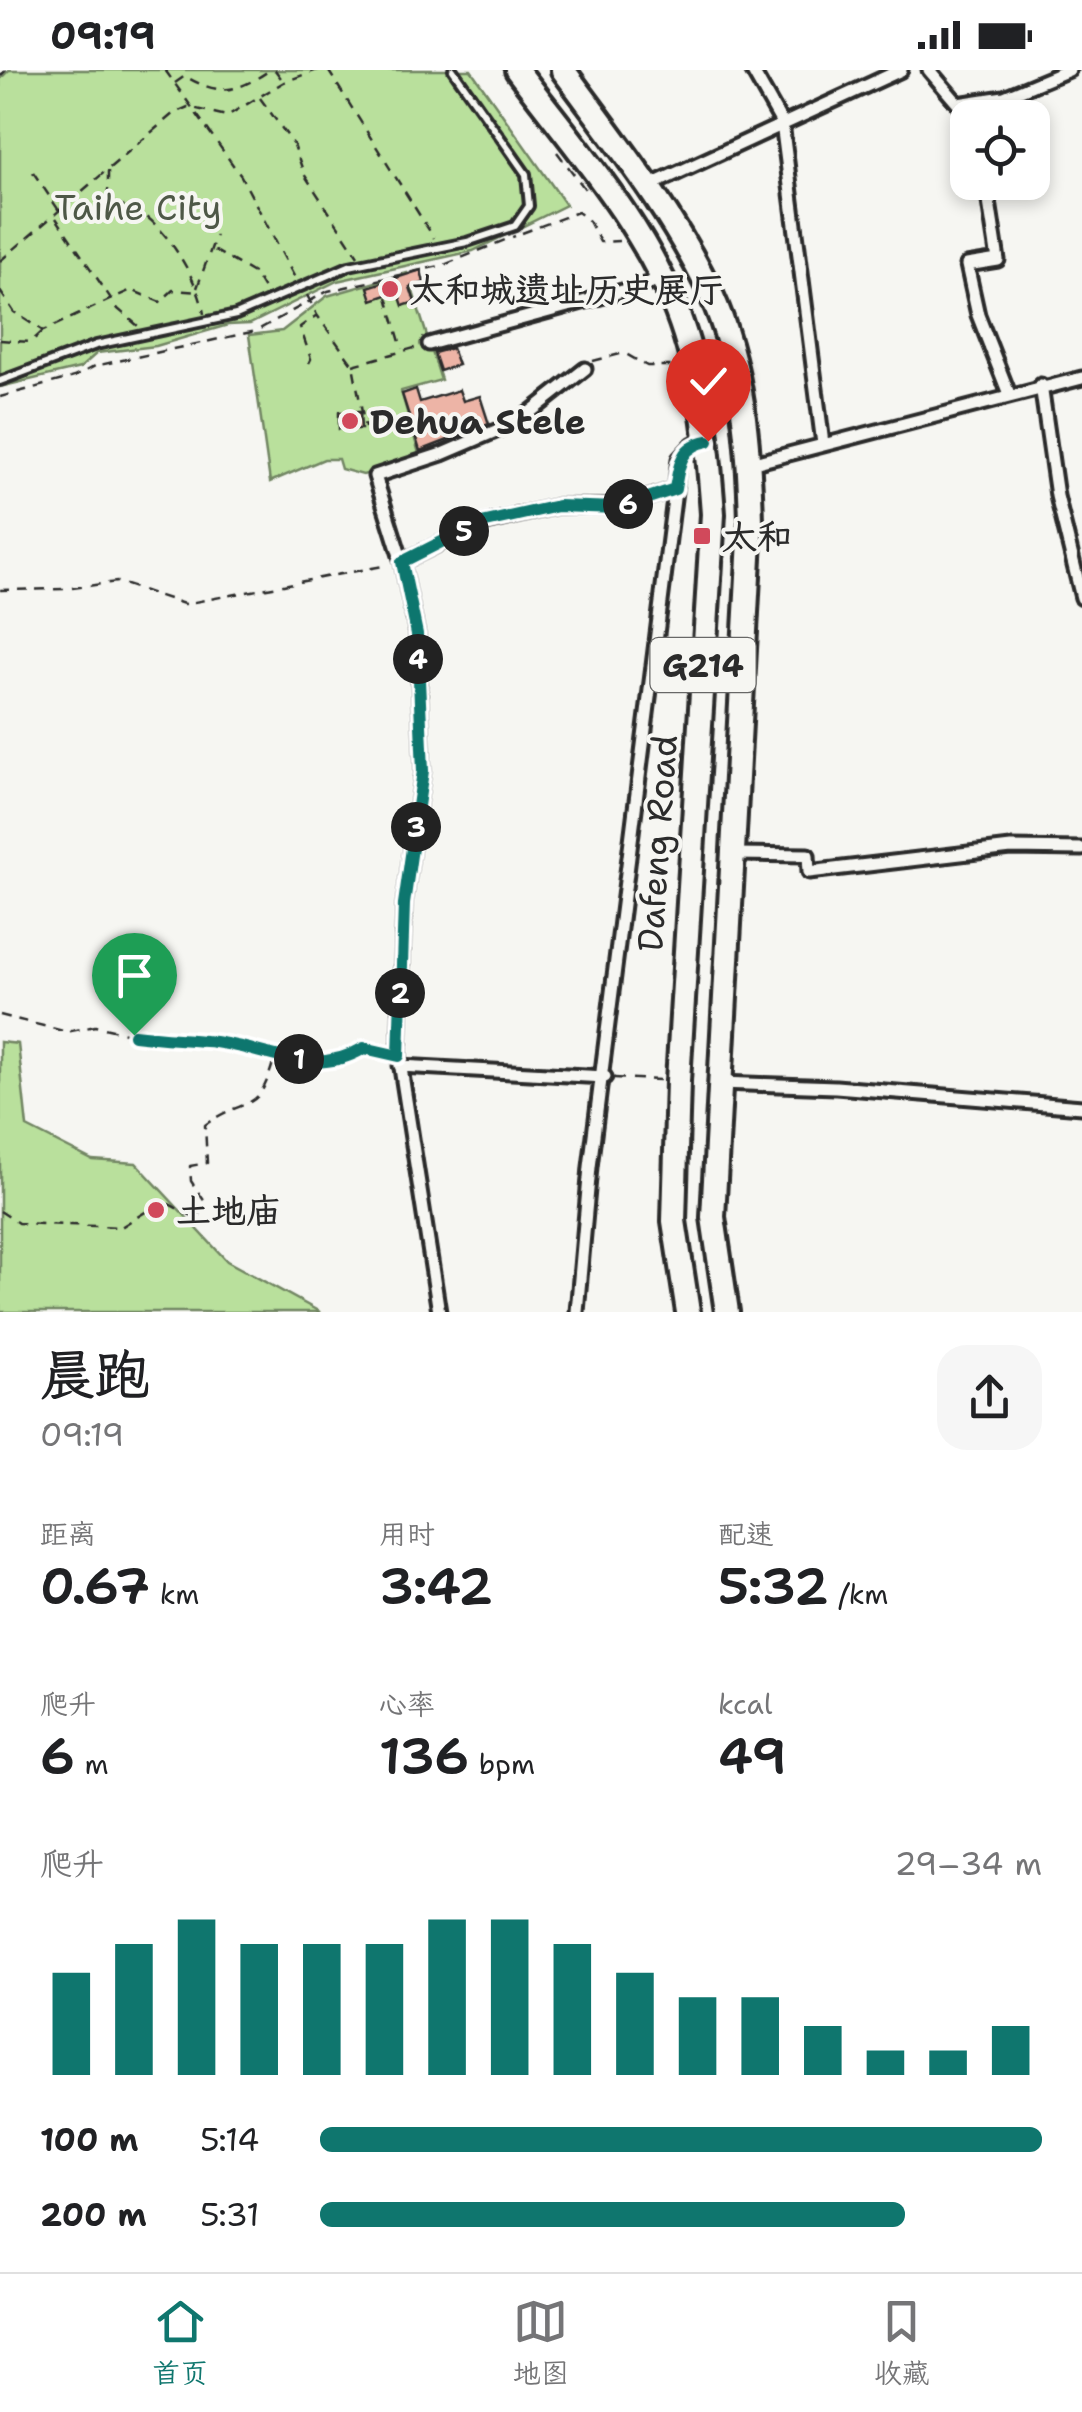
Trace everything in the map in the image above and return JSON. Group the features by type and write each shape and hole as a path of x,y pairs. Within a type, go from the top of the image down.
{"highway":[{"name":"Dafeng Road","path":"517,70 634,231 676,310 693,365 708,441 713,514 678,1080 674,1221 688,1312"},
{"name":"G214","path":"562,70 648,186 712,298 732,357 750,464 751,520 713,1218 727,1312"}],"street":[{"path":"752,70 782,123 823,444"},
{"path":"648,186 901,70"},
{"path":"929,70 955,100"},
{"path":"984,100 1004,97 1069,70"},
{"path":"989,200 998,260 967,265 978,316 1008,394"},
{"path":"429,344 648,284 659,277"},
{"path":"439,1312 396,1058 404,904 423,771 417,634 402,562 374,476 518,420 584,368"},
{"path":"750,464 1041,385 1082,378"},
{"path":"1041,385 1056,496 1082,598"},
{"path":"577,1312 590,1168 605,1077 675,489 680,459 694,444 708,441"},
{"path":"402,562 477,524 558,506 618,508 675,489"},
{"path":"734,854 808,856 809,872 1011,848 1082,850"},
{"path":"396,1058 605,1077"},
{"path":"720,1083 836,1087 1082,1107"}],"lane":[{"path":"0,381 96,346 245,312 300,285 360,263 512,228 527,212 530,195 522,168 453,70"}],"path":[{"path":"0,76 6,70"},
{"path":"165,70 240,176 317,316 353,365 365,428"},
{"path":"174,84 185,76 209,89 231,92 272,70 284,82"},
{"path":"0,261 61,213 141,137 188,107 227,116 284,82 317,70"},
{"path":"328,70 440,247"},
{"path":"260,97 294,145 304,174 347,234 360,263"},
{"path":"549,140 591,196"},
{"path":"108,169 108,199 153,222 197,290 205,322"},
{"path":"34,172 61,213"},
{"path":"0,397 74,377 95,366 256,331 328,291 483,251 578,212 589,221 600,242 608,244 634,231"},
{"path":"55,216 111,298 148,334"},
{"path":"197,290 216,236"},
{"path":"214,250 255,274 274,298"},
{"path":"0,340 31,342 43,330 131,290 160,302 173,290 197,290"},
{"path":"0,291 14,312 43,330"},
{"path":"388,297 402,352"},
{"path":"309,363 312,358 300,327 317,316"},
{"path":"353,365 429,344"},
{"path":"584,368 598,357 624,352 646,366 683,366"},
{"path":"0,590 64,590 117,582 184,604 402,562"},
{"path":"0,1015 67,1032 94,1026 151,1038 207,1040 274,1059 341,1062 364,1048 396,1058"},
{"path":"0,1212 18,1224 121,1226 163,1201 198,1219 205,1202 192,1181 190,1166 207,1163 206,1126 222,1113 254,1103 268,1087 274,1059"},
{"path":"605,1077 678,1080"}],"green space":[{"name":"Taihe City","path":"9,70 471,70 566,205 473,251 337,281 250,324 228,325 156,346 97,353 80,368 0,387 0,79"},
{"name":"Dehua Stele","path":"407,273 441,380 401,391 420,457 363,475 341,469 338,459 324,459 270,482 249,335 282,331 327,296"},
{"path":"0,1042 18,1044 27,1127 92,1160 136,1163 227,1261 320,1312 0,1312"}],"building":[{"name":"太和城遗址历史展厅","path":"421,270 424,283 410,287 415,302 403,306 398,291 372,300 368,287"},
{"path":"452,348 458,365 440,371 434,353"},
{"path":"416,389 420,402 459,390 463,401 480,396 489,424 420,451 402,394"},
{"path":"339,412 360,412 361,429 339,429"}],"place":[{"name":"太和城遗址历史展厅","path":"390,289"},
{"name":"Dehua Stele","path":"350,421"},
{"name":"太和","path":"702,536"},
{"name":"土地庙","path":"156,1210"}],"route":[{"path":"134,1035 185,1042 207,1040 274,1059 341,1062 364,1048 399,1056 400,946 423,771 417,634 402,562 477,524 558,506 618,508 675,489 680,459 694,444 708,441"}]}
